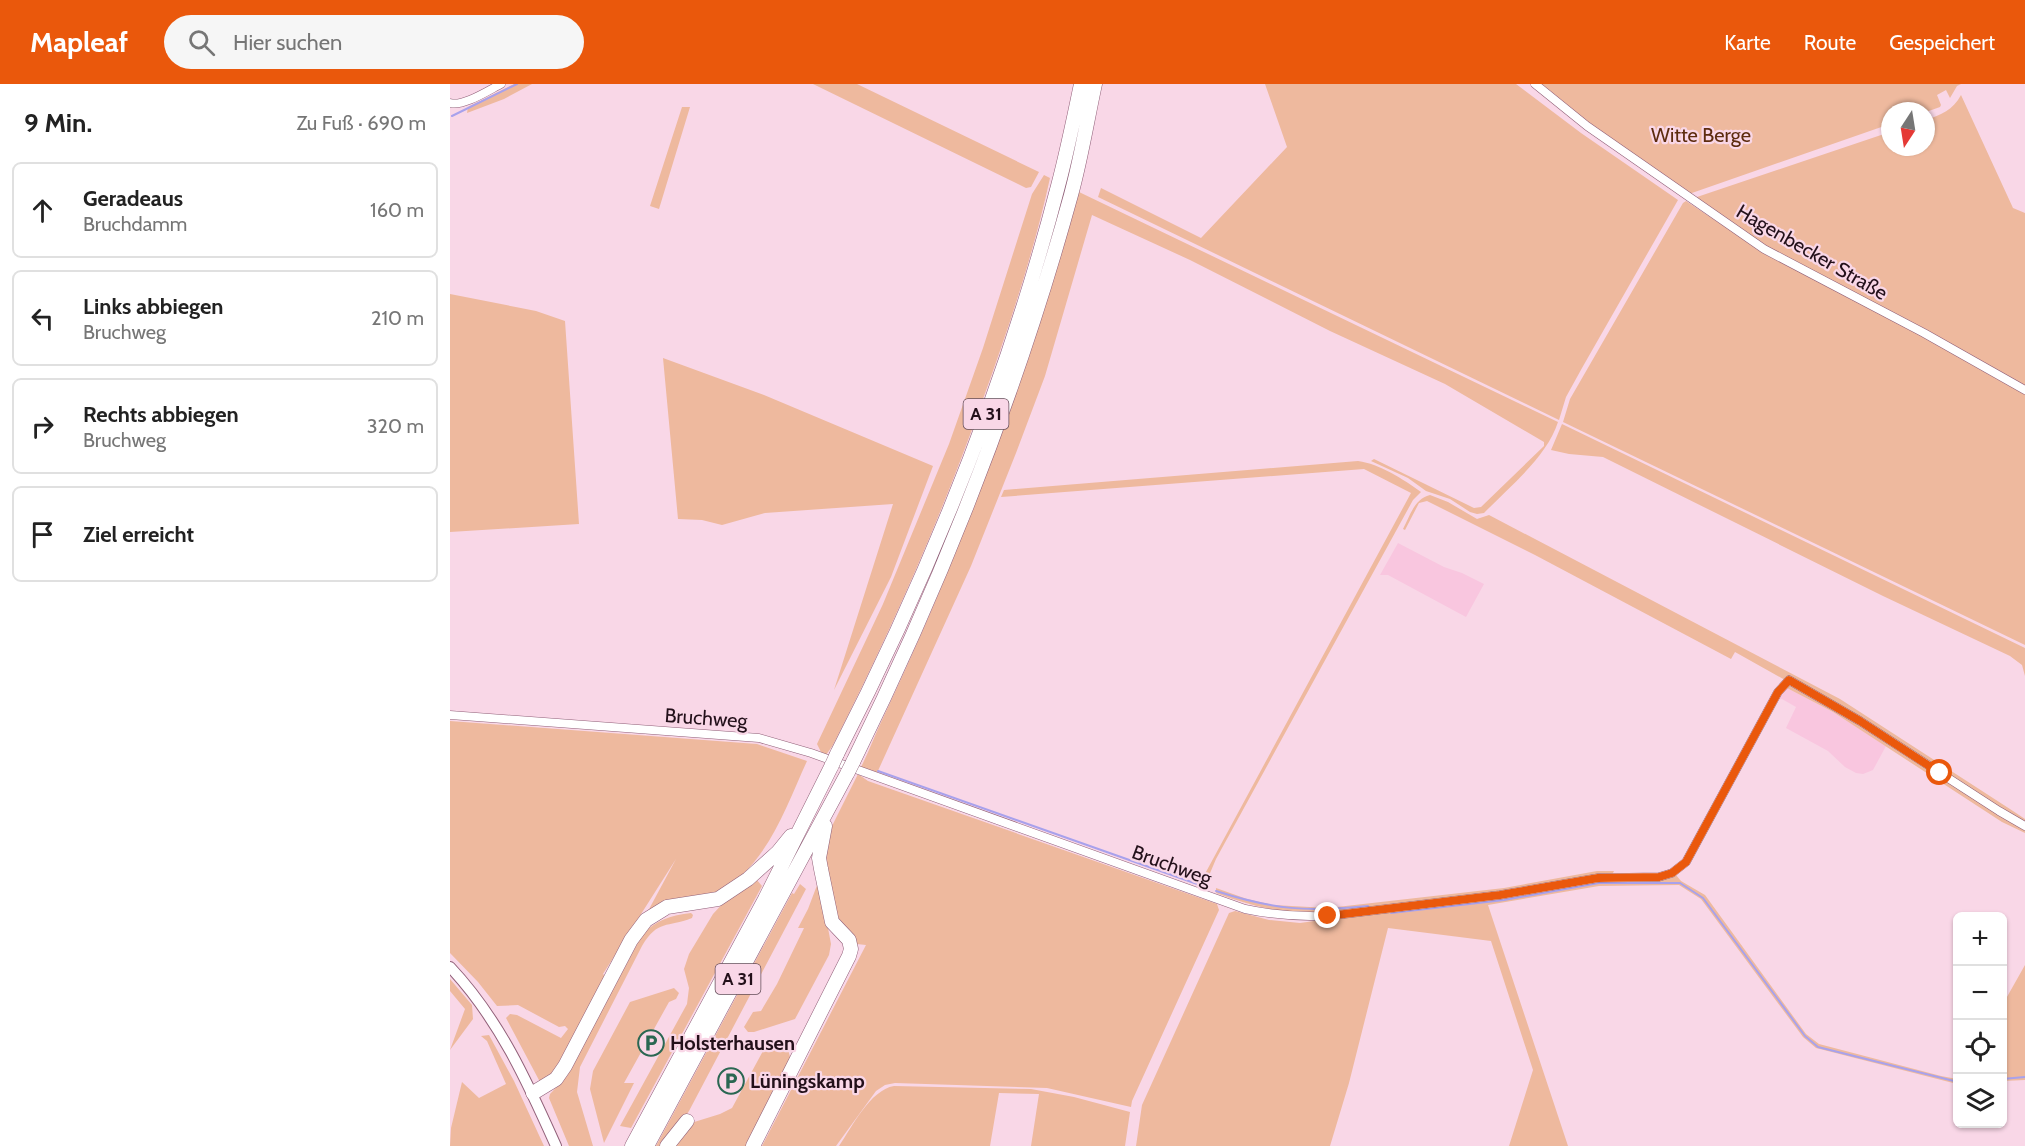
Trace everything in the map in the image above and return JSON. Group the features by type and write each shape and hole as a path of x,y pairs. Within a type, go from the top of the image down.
{"highway":[{"name":"A 31","path":"632,1146 765,899 909,606 969,460 1020,316 1058,188 1081,84"},
{"name":"A 31","path":"647,1146 851,767 902,660 978,477 1035,315 1075,179 1095,84"},
{"path":"753,1146 851,949 849,940 832,922 819,858 827,812"},
{"path":"533,1093 556,1078 565,1066 631,940 646,920 667,907 718,899 732,890 778,852 807,816"},
{"path":"667,1146 687,1121"}],"main road":[{"path":"450,967 469,988 507,1043 533,1093 556,1146"}],"street":[{"path":"450,103 454,105 465,101 501,84"},
{"name":"Hagenbecker Straße","path":"1535,84 1587,126 1764,249 1924,333 2025,390"},
{"name":"Bruchweg","path":"450,716 759,738 811,753 1245,909 1271,915 1328,916 1500,895 1598,878 1659,877 1672,873 1686,862 1778,692 1789,680 1860,721 1999,812 2025,826"}],"shaded area":[{"path":"1398,543 1444,567 1484,584 1466,617 1388,575 1380,575"},
{"path":"1785,687 1833,712 1886,746 1873,770 1863,774 1856,773 1845,767 1828,751 1786,728 1796,707 1782,699 1776,700"}],"green space":[{"path":"514,84 532,84 504,99 467,113 468,107"},
{"path":"813,84 857,84 1039,172 1031,187 1026,188"},
{"path":"1265,84 1516,84 1581,133 1678,200 1566,397 1559,420 1098,197 1101,188 1201,238 1287,147"},
{"name":"Witte Berge","path":"1539,84 1961,84 1957,86 1950,98 1946,90 1937,95 1940,107 1935,109 1935,102 1881,102 1881,127 1689,194 1598,132"},
{"path":"1961,95 2013,208 2025,213 2025,387 1767,248 1694,198 1881,135 1881,156 1935,156 1935,117 1954,105"},
{"path":"682,107 690,107 659,209 650,206"},
{"path":"1044,175 1050,178 1029,261 967,443 932,531 875,660 833,745 823,756 817,744 883,604 949,444 983,348 1032,194"},
{"path":"1079,192 1558,422 1545,447 1516,482 1484,513 1470,512 1450,499 1426,491 1408,478 1371,461 1374,459 1474,508 1481,507 1544,446 1544,442 1445,384 1330,331 1190,260 1092,215 1045,376 1016,453 971,566 877,773 861,767 913,654 992,459 1038,327"},
{"path":"1686,201 1763,252 1924,336 2025,393 2025,645 1563,422 1570,399"},
{"path":"450,294 536,311 565,321 579,524 450,532"},
{"path":"663,358 764,395 933,466 891,577 834,690 893,504 765,513 722,525 702,520 678,519"},
{"path":"1562,424 2025,648 2025,676 2022,665 2010,656 1883,596 1603,457 1551,450"},
{"path":"1358,461 1383,469 1421,492 1413,500 1216,859 1205,885 1200,883 1411,493 1364,469 1001,497 1004,490"},
{"path":"1430,495 1448,502 1477,519 1489,515 1840,699 2025,819 2025,823 1835,702 1795,680 1785,680 1735,652 1731,659 1535,555 1427,501 1419,503 1405,530 1403,529 1416,504"},
{"path":"1789,684 1833,707 2025,829 2025,833 2002,822 1833,712 1785,687"},
{"path":"450,721 757,744 807,761 782,818 761,853 748,869 715,893 648,911 676,859 603,974 607,978 551,1076 540,1082 506,1018 510,1014 517,1015 561,1038 568,1029 565,1026 559,1027 518,1005 497,1006 450,953"},
{"path":"858,774 868,781 1217,904 1219,910 1131,1107 1047,1088 895,1083 885,1085 876,1091 836,1146 762,1146 866,945 857,944 837,924 825,857 829,832"},
{"path":"1597,871 1614,871 1612,875 1534,887 1326,913 1278,910 1216,893 1216,888 1273,905 1328,908 1504,888"},
{"path":"1676,875 1681,881 1705,895 1806,1034 1819,1044 1953,1078 1953,1083 1816,1048 1803,1037 1701,899 1679,885 1599,886 1488,905 1568,1146 1509,1146 1533,1070 1491,941 1388,928 1349,1083 1330,1146 1136,1146 1142,1105 1229,913 1235,911 1269,920 1300,923 1598,881"},
{"path":"756,879 762,886 631,1128 620,1126 687,1004 689,988 684,969 689,954 713,914 726,900"},
{"path":"819,880 831,944 829,955 795,1019 748,1032 744,1027 753,1012 761,1011 804,928 798,928"},
{"path":"800,884 806,889 689,1111 661,1146 656,1146 792,893 794,894"},
{"path":"691,913 692,918 658,928 642,946 580,1067 577,1092 593,1146 569,1146 549,1098 550,1094 567,1076 642,935 664,919"},
{"path":"2025,965 2025,1080 2007,1081 2007,997"},
{"path":"450,979 472,1005 473,1019 450,1050 465,1009 450,991"},
{"path":"674,988 679,993 676,999 669,1002 624,1083 634,1083 604,1143 590,1089 593,1071 630,1002"},
{"path":"489,1035 514,1081 544,1146 450,1146 451,1128 462,1082 479,1098 506,1084 487,1041 481,1036"},
{"path":"780,1044 788,1050 791,1060 748,1146 670,1146 691,1123 732,1108 763,1051"},
{"path":"894,1086 1031,1089 1074,1097 1130,1112 1125,1146 1031,1146 1039,1094 999,1093 990,1146 839,1146 869,1102 877,1094"}],"waterway":[{"path":"452,116 517,84"},
{"path":"878,771 1200,885"},
{"path":"1391,913 1504,900 1599,883 1680,883 1703,898 1805,1036 1818,1047 1953,1081"},
{"path":"1216,891 1256,902 1291,908 1327,909 1368,906"},
{"path":"2007,1079 2025,1077"}],"place":[{"name":"Holsterhausen","path":"651,1043"},
{"name":"Lüningskamp","path":"731,1081"}],"route":[{"path":"1328,916 1500,895 1598,878 1659,877 1672,873 1686,862 1778,692 1789,680 1860,721 1940,773"}]}
